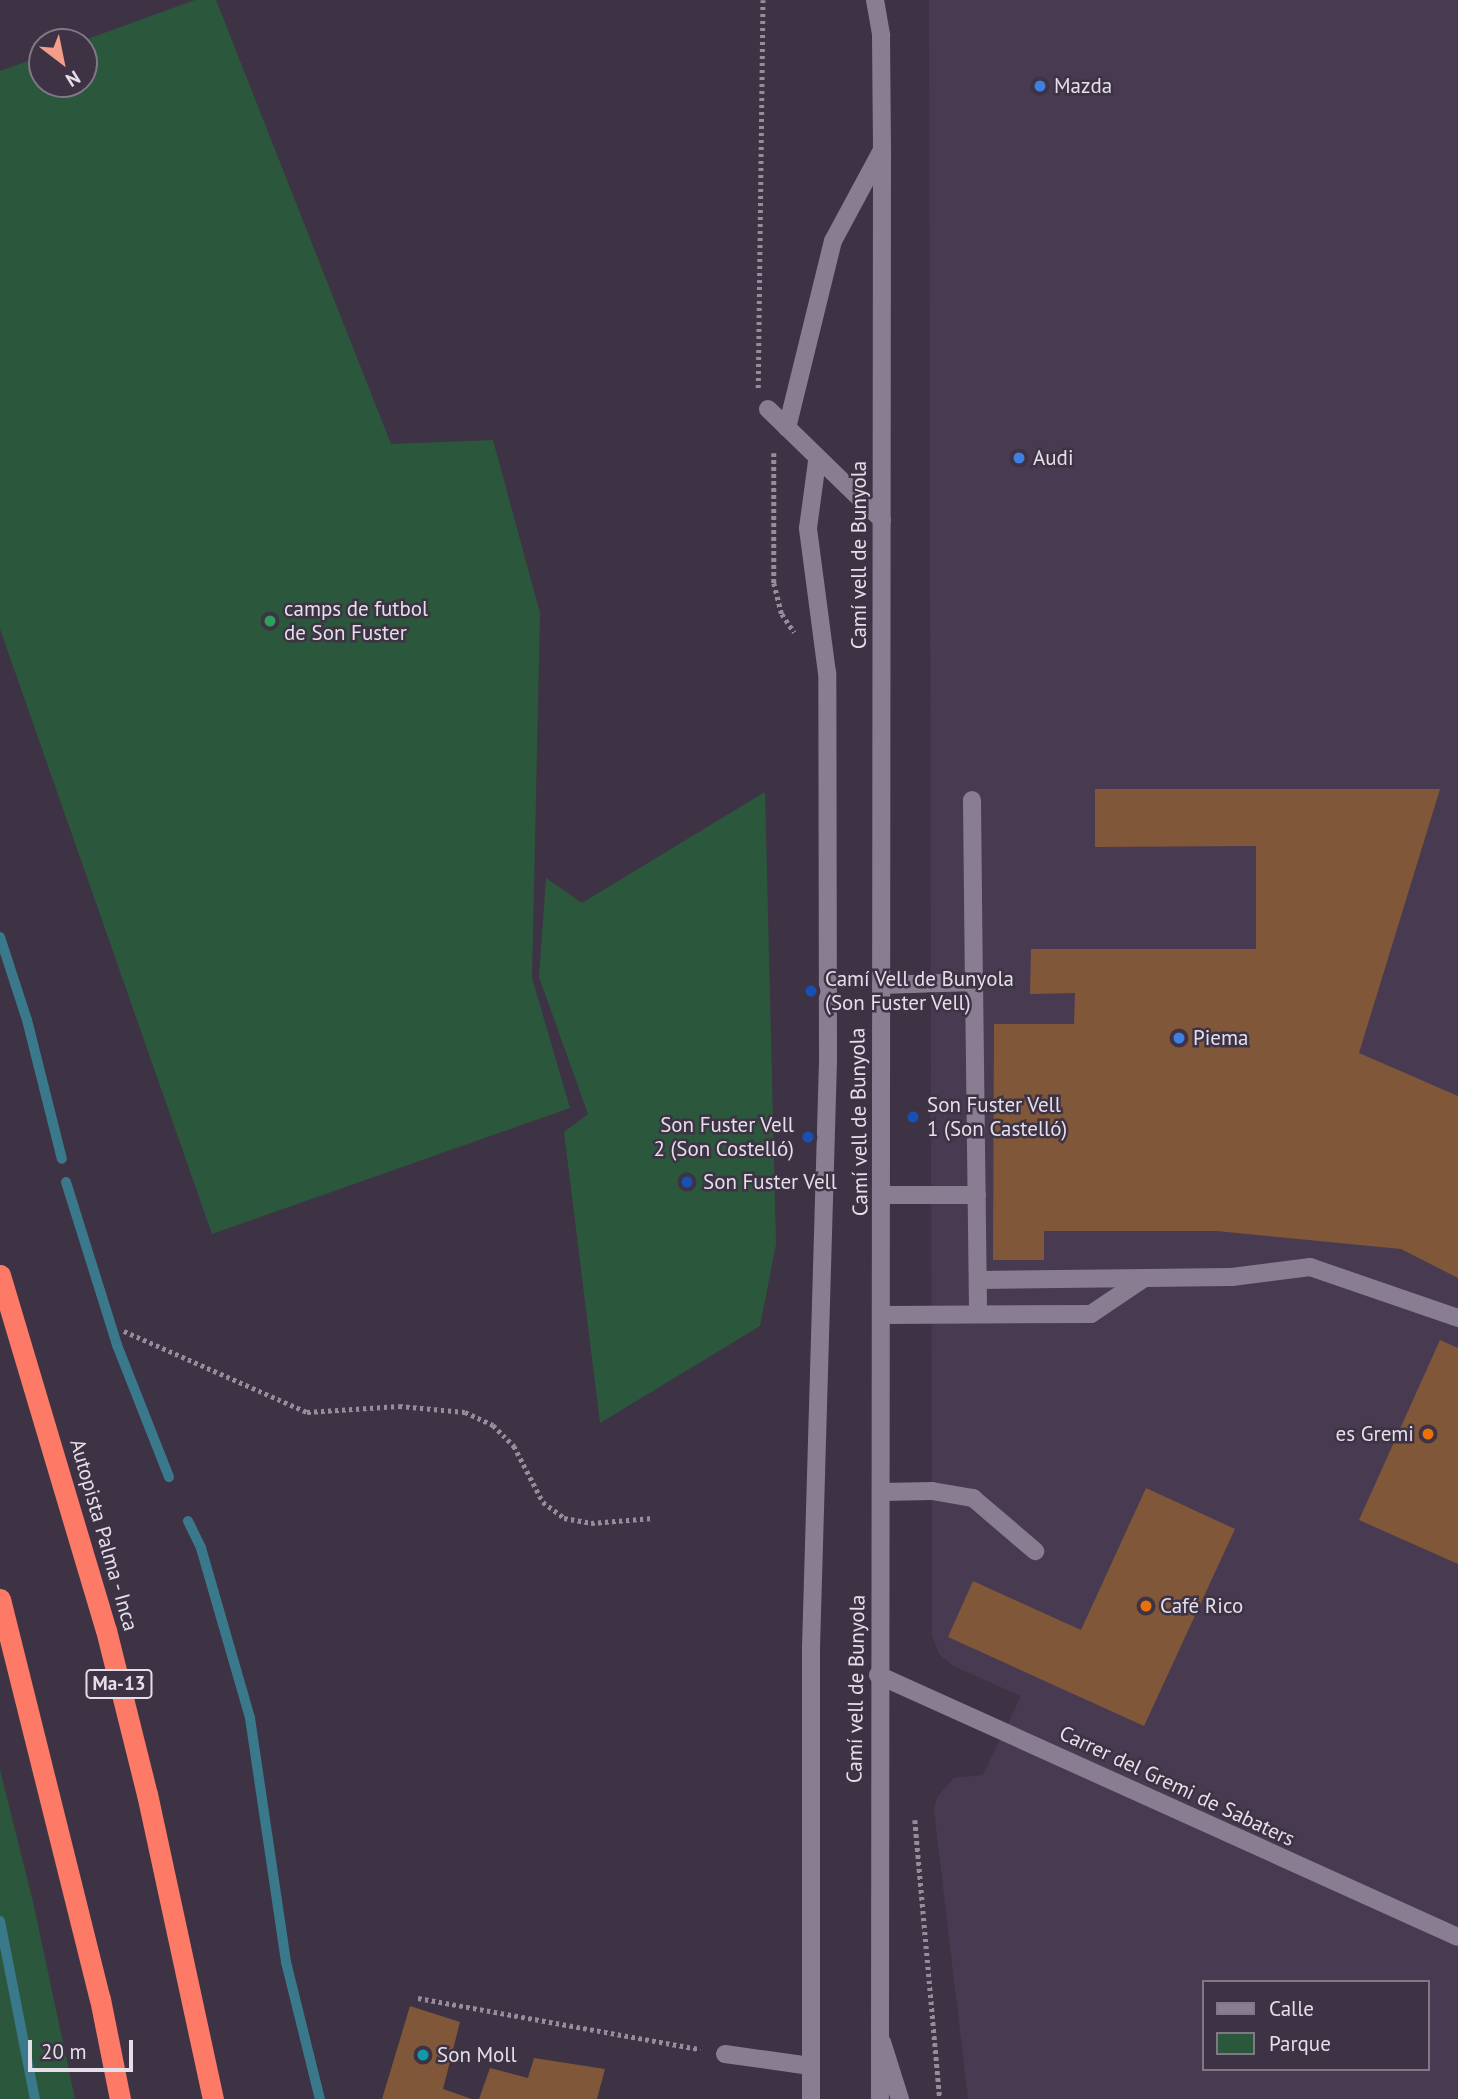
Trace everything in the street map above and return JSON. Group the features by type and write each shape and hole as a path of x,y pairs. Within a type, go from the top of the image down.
{"highway":[{"name":"Autopista Palma - Inca","path":"0,1275 109,1643 147,1794 213,2099"},
{"path":"0,1599 100,1999 120,2099"}],"main road":[{"name":"Camí vell de Bunyola","path":"875,0 881,35 882,150 883,1492 878,1675 880,2099"},
{"path":"787,428 833,241 882,150"},
{"path":"768,408 817,461 882,520"},
{"path":"811,2099 811,1648 828,1060 827,673 808,528 817,461"},
{"path":"972,800 978,1314"},
{"path":"881,985 974,982"},
{"path":"882,1195 977,1195"},
{"path":"978,1280 1232,1277 1310,1267 1458,1318"},
{"path":"883,1315 1091,1314 1143,1279"},
{"path":"883,1492 932,1491 973,1498 1035,1550"},
{"name":"Carrer del Gremi de Sabaters","path":"878,1675 1458,1937"},
{"name":"Camí vell de Bunyola","path":"880,2035 900,2099"},
{"path":"725,2054 810,2066"}],"path":[{"path":"124,1331 307,1412 328,1415 399,1406 465,1412 493,1425 513,1446 543,1502 564,1518 591,1523 653,1518"},
{"path":"915,1820 940,2099"},
{"path":"418,1998 725,2054"}],"shaded area":[{"path":"929,0 1458,0 1458,2099 968,2099 934,1810 937,1797 954,1778 983,1775 1021,1696 953,1666 939,1654 932,1636"}],"green space":[{"name":"camps de futbol de Son Fuster","path":"195,0 216,0 391,444 493,440 540,613 532,978 570,1108 212,1234 0,629 0,71 28,61 28,98 98,98 98,35"},
{"path":"765,792 776,1244 760,1326 600,1423 564,1132 588,1114 539,977 546,878 582,903"},
{"path":"0,1770 33,1902 75,2099 0,2099"}],"building":[{"name":"Piema","path":"1095,789 1440,789 1359,1053 1458,1096 1458,1278 1401,1249 1217,1231 1044,1231 1044,1260 993,1260 994,1024 1074,1024 1075,993 1030,994 1031,949 1256,949 1256,846 1095,847"},
{"name":"es Gremi","path":"1440,1340 1458,1348 1458,1564 1359,1520"},
{"name":"Café Rico","path":"1146,1488 1235,1529 1144,1726 948,1637 973,1581 1081,1630"},
{"name":"Son Moll","path":"410,2006 460,2022 443,2089 472,2099 382,2099"},
{"name":"Son Moll","path":"534,2058 605,2069 597,2099 479,2099 490,2068 528,2078"}],"waterway":[{"path":"0,937 27,1020 62,1159"},
{"path":"66,1182 117,1345 169,1477"},
{"path":"188,1521 201,1548 250,1718 286,1962 320,2099"},
{"path":"0,1921 35,2099"}],"place":[{"name":"Mazda","path":"1040,86"},
{"name":"Audi","path":"1019,458"},
{"name":"camps de futbol de Son Fuster","path":"270,621"},
{"name":"Camí Vell de Bunyola (Son Fuster Vell)","path":"811,991"},
{"name":"Piema","path":"1179,1038"},
{"name":"Son Fuster Vell 1 (Son Castelló)","path":"913,1117"},
{"name":"Son Fuster Vell 2 (Son Costelló)","path":"808,1137"},
{"name":"Son Fuster Vell","path":"687,1182"},
{"name":"es Gremi","path":"1428,1434"},
{"name":"Café Rico","path":"1146,1606"},
{"name":"Son Moll","path":"423,2055"}]}
